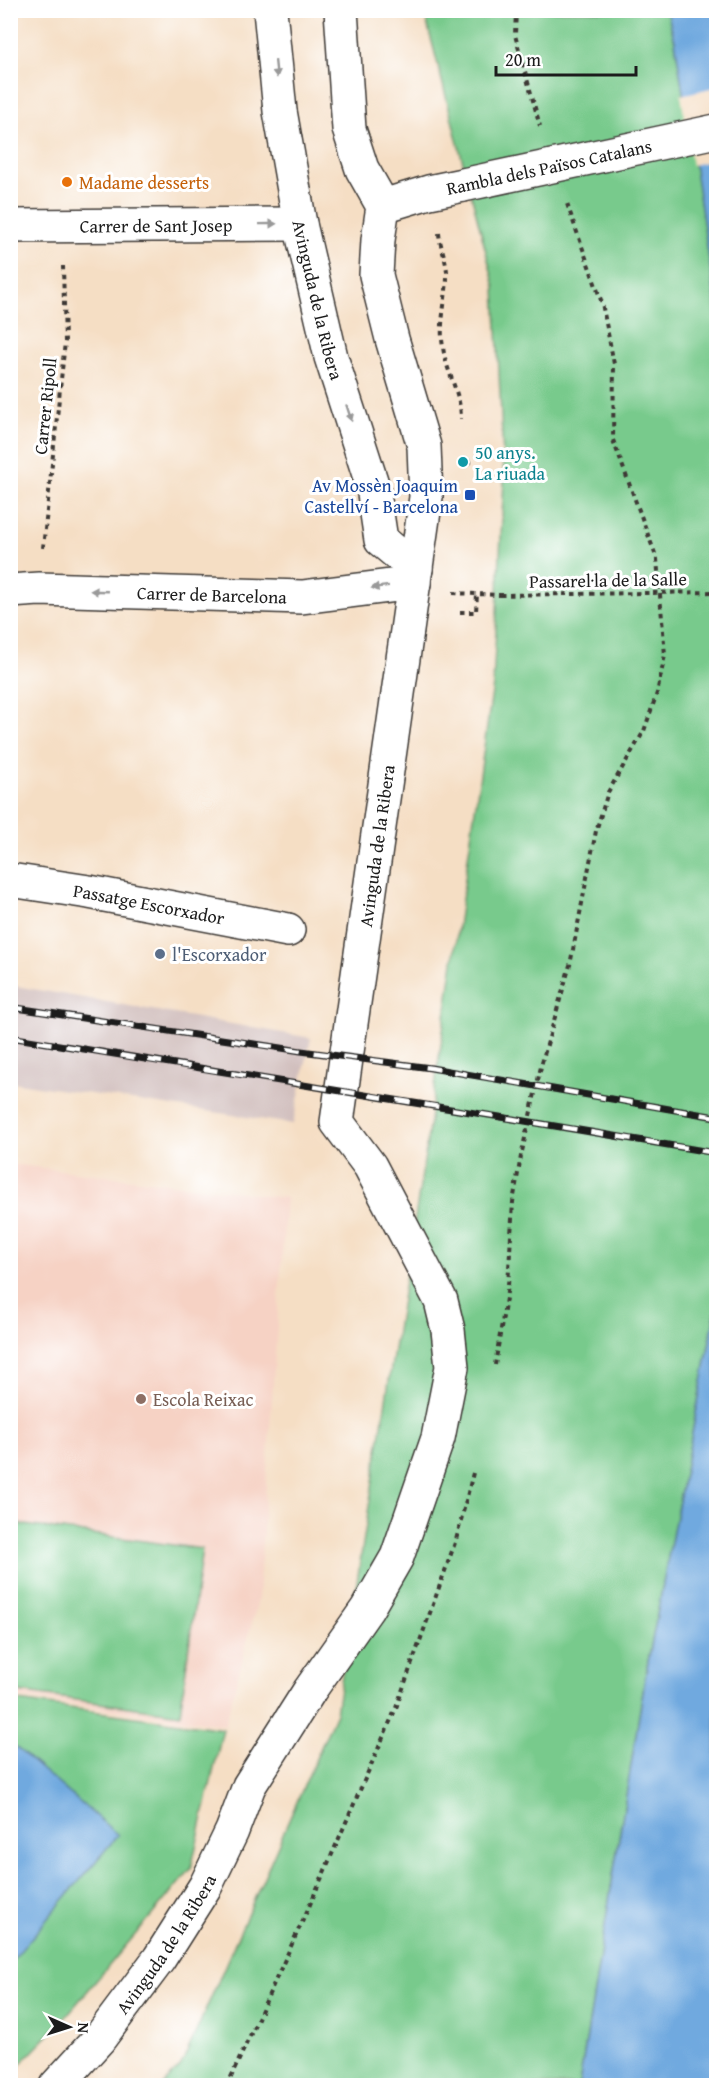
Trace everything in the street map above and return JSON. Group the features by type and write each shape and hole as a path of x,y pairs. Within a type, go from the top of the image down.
{"street":[{"name":"Avinguda de la Ribera","path":"270,10 280,111 300,224 331,357 373,487 381,540 415,576"},
{"path":"341,10 349,129 362,169 383,206"},
{"name":"Rambla dels Països Catalans","path":"383,206 429,192 717,131"},
{"name":"Avinguda de la Ribera","path":"56,2085 99,2039 159,1959 206,1885 232,1831 249,1786 310,1690 366,1609 397,1557 438,1438 452,1367 448,1330 441,1301 370,1166 337,1122 426,496 424,446 392,339 376,275 383,206"},
{"name":"Carrer de Sant Josep","path":"10,226 300,224"},
{"name":"Carrer de Barcelona","path":"25,590 302,597 415,576"},
{"name":"Passatge Escorxador","path":"10,880 88,892 288,930"}],"path":[{"path":"516,10 515,35 543,135"},
{"path":"494,1374 508,1286 513,1203 521,1156 542,1062 570,965 596,831 608,792 644,731 657,693 665,655 657,559 613,440 614,364 602,303 567,202"},
{"name":"Carrer Ripoll","path":"25,590 65,342 62,226"},
{"path":"440,232 440,244 447,267 441,327 442,345 461,408 461,428"},
{"name":"Passarel·la de la Salle","path":"459,592 500,596 717,592"},
{"path":"460,612 476,612 477,594"},
{"path":"227,2085 308,1909 396,1708 456,1540 476,1462"}],"shaded area":[{"path":"10,985 311,1038 293,1124 11,1082"},
{"name":"Escola Reixac","path":"11,1164 286,1198 258,1600 225,1725 11,1697"}],"green space":[{"path":"424,11 667,11 675,41 716,304 716,1309 647,1667 579,2085 162,2086 181,2066 336,1713 425,1155 493,685 504,480 495,287"},
{"path":"11,1523 202,1549 180,1714 11,1691"},
{"path":"11,1700 223,1729 191,1869 62,2021 11,2074"}],"water":[{"path":"667,11 716,11 716,304 675,41"},
{"path":"716,1309 716,2085 579,2085 647,1667"},
{"path":"11,1743 118,1835 11,1962"}],"pier":[{"path":"716,87 716,160 692,165 681,95"}],"railway":[{"path":"10,1007 301,1051 431,1068 716,1117"},
{"path":"10,1037 716,1153"}],"place":[{"name":"Madame desserts","path":"67,182"},
{"name":"50 anys. La riuada","path":"463,462"},
{"name":"Av Mossèn Joaquim Castellví - Barcelona","path":"470,495"},
{"name":"l'Escorxador","path":"160,954"},
{"name":"Escola Reixac","path":"141,1399"}]}
